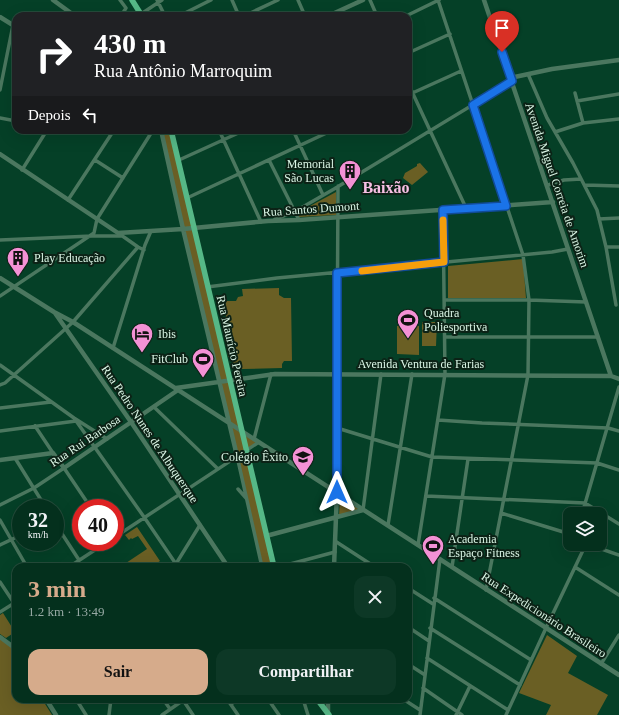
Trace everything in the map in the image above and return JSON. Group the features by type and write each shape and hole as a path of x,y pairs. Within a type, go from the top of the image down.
{"main road":[{"path":"132,0 139,12"},
{"name":"Rua Maurício Pereira","path":"172,134 273,563"},
{"path":"320,703 328,714"}],"street":[{"path":"53,0 70,12"},
{"path":"120,0 126,8 124,12"},
{"path":"187,12 212,0"},
{"path":"232,0 237,12"},
{"path":"252,12 278,0"},
{"path":"298,0 304,12"},
{"path":"337,12 363,0"},
{"path":"370,0 375,12"},
{"path":"412,13 439,0 523,255 528,300 528,375 486,590"},
{"name":"Avenida Miguel Correia de Amorim","path":"484,0 548,185 611,376"},
{"path":"145,12 159,1 163,12"},
{"path":"0,17 12,25"},
{"path":"412,51 450,34"},
{"path":"0,90 12,35"},
{"path":"268,221 281,218 294,212 473,105 511,80 528,74 552,69 619,60"},
{"path":"462,71 413,93 466,208"},
{"path":"528,74 547,118 592,200 599,219 606,247 616,304"},
{"path":"574,93 583,123"},
{"path":"577,101 619,94"},
{"path":"0,118 12,120"},
{"path":"555,132 583,123 619,119"},
{"path":"22,170 44,134"},
{"path":"68,200 111,134"},
{"path":"0,296 92,236 95,232 97,219 150,134"},
{"name":"Rua Maurício Pereira","path":"161,134 237,456"},
{"path":"220,134 261,222"},
{"path":"179,160 236,134"},
{"path":"295,134 323,195"},
{"path":"187,198 324,134"},
{"path":"0,154 144,250"},
{"path":"95,160 123,178"},
{"path":"269,160 299,220"},
{"path":"548,185 564,180 581,179"},
{"path":"585,185 619,186"},
{"path":"334,563 337,492 338,186"},
{"name":"Rua Santos Dumont","path":"118,233 268,221 553,202"},
{"path":"418,545 445,374 443,210"},
{"path":"599,219 619,218"},
{"path":"113,348 151,231"},
{"path":"0,240 123,236"},
{"path":"0,385 5,383 73,322 138,247"},
{"path":"606,247 619,247"},
{"path":"207,287 277,278 523,255 568,249"},
{"name":"Rua Expedicionário Brasileiro","path":"0,278 54,312 73,322 619,675"},
{"path":"444,300 586,302"},
{"name":"Rua Pedro Nunes de Albuquerque","path":"54,312 131,422 225,563"},
{"path":"445,337 598,337"},
{"path":"0,365 76,420 107,439"},
{"name":"Avenida Ventura de Farias","path":"177,389 271,374 337,373 611,376 619,379"},
{"path":"254,439 271,374"},
{"path":"266,536 363,510 381,374"},
{"path":"388,525 412,374"},
{"path":"186,395 190,386"},
{"path":"584,507 619,387"},
{"name":"Rua Rui Barbosa","path":"0,505 34,488 154,407 177,389"},
{"path":"0,408 51,402"},
{"path":"154,407 218,469"},
{"path":"0,431 76,420"},
{"path":"76,420 144,517 174,563"},
{"path":"438,420 518,425 608,428 619,431"},
{"path":"35,426 85,499"},
{"path":"337,428 432,457 597,463 619,470"},
{"path":"124,531 259,442"},
{"path":"0,460 53,453"},
{"path":"237,456 261,563"},
{"path":"15,458 41,499"},
{"path":"452,567 468,459"},
{"path":"238,489 247,499"},
{"path":"426,496 462,499 504,499 585,503 619,524"},
{"path":"501,513 563,532"},
{"path":"0,520 12,539 0,544"},
{"path":"178,563 200,525"},
{"path":"64,537 79,560"},
{"path":"335,541 369,563"},
{"path":"18,551 25,563"},
{"path":"75,563 93,551"},
{"path":"506,715 583,551"},
{"path":"607,551 619,555"},
{"path":"294,563 335,552"},
{"path":"420,715 433,604 440,559"},
{"path":"575,567 619,595"},
{"path":"0,582 12,600"},
{"path":"412,591 433,604"},
{"path":"434,598 531,660"},
{"path":"0,612 12,606"},
{"path":"430,628 520,685"},
{"path":"412,630 429,641"},
{"path":"601,664 619,635"},
{"path":"0,637 12,646"},
{"path":"427,658 508,710"},
{"path":"412,667 425,675"},
{"path":"456,713 470,686"},
{"path":"423,688 456,713 462,715"},
{"path":"48,703 56,715"},
{"path":"78,703 86,715"},
{"path":"109,715 110,703"},
{"path":"166,703 170,709"},
{"path":"162,715 179,703"},
{"path":"186,703 193,715"},
{"path":"271,703 279,715"},
{"path":"304,703 308,715"},
{"path":"328,703 328,714"},
{"path":"409,703 420,710"},
{"path":"231,704 238,715"}],"shaded area":[{"path":"162,134 172,134 241,430 259,442 246,451 273,563 261,563"},
{"path":"420,163 428,172 412,185 403,178 405,173"},
{"path":"336,192 336,215 299,217 297,213"},
{"path":"523,259 526,298 448,298 448,266"},
{"path":"279,288 279,295 284,298 291,298 292,361 284,361 282,368 242,369 235,367 230,357 228,357 225,301 236,301 238,297 243,296 242,289"},
{"path":"422,322 437,322 436,346 422,346"},
{"name":"Quadra Poliesportiva","path":"397,326 419,326 419,355 397,354"},
{"path":"340,496 360,509 339,516"},
{"path":"137,527 160,561 157,563 126,563 147,549 138,536 129,540 125,535"},
{"path":"3,613 12,627 12,634 6,638 0,634 0,615"},
{"path":"547,635 577,656 568,673 608,695 597,715 546,715 551,705 519,693"},
{"path":"0,639 10,646 12,649 12,703 44,703 52,715 0,715"}],"slow traffic":[{"path":"362,271 444,262 443,220"}],"place":[{"name":"Memorial São Lucas","path":"350,190"},
{"name":"Play Educação","path":"18,278"},
{"name":"Quadra Poliesportiva","path":"408,340"},
{"name":"Ibis","path":"142,354"},
{"name":"FitClub","path":"203,378"},
{"name":"Colégio Êxito","path":"303,476"},
{"name":"Academia Espaço Fitness","path":"433,566"}],"district":[{"name":"Baixão","path":"386,187"}],"route":[{"path":"337,492 337,273 444,262 443,210 506,206 473,105 512,81 502,52"}]}
